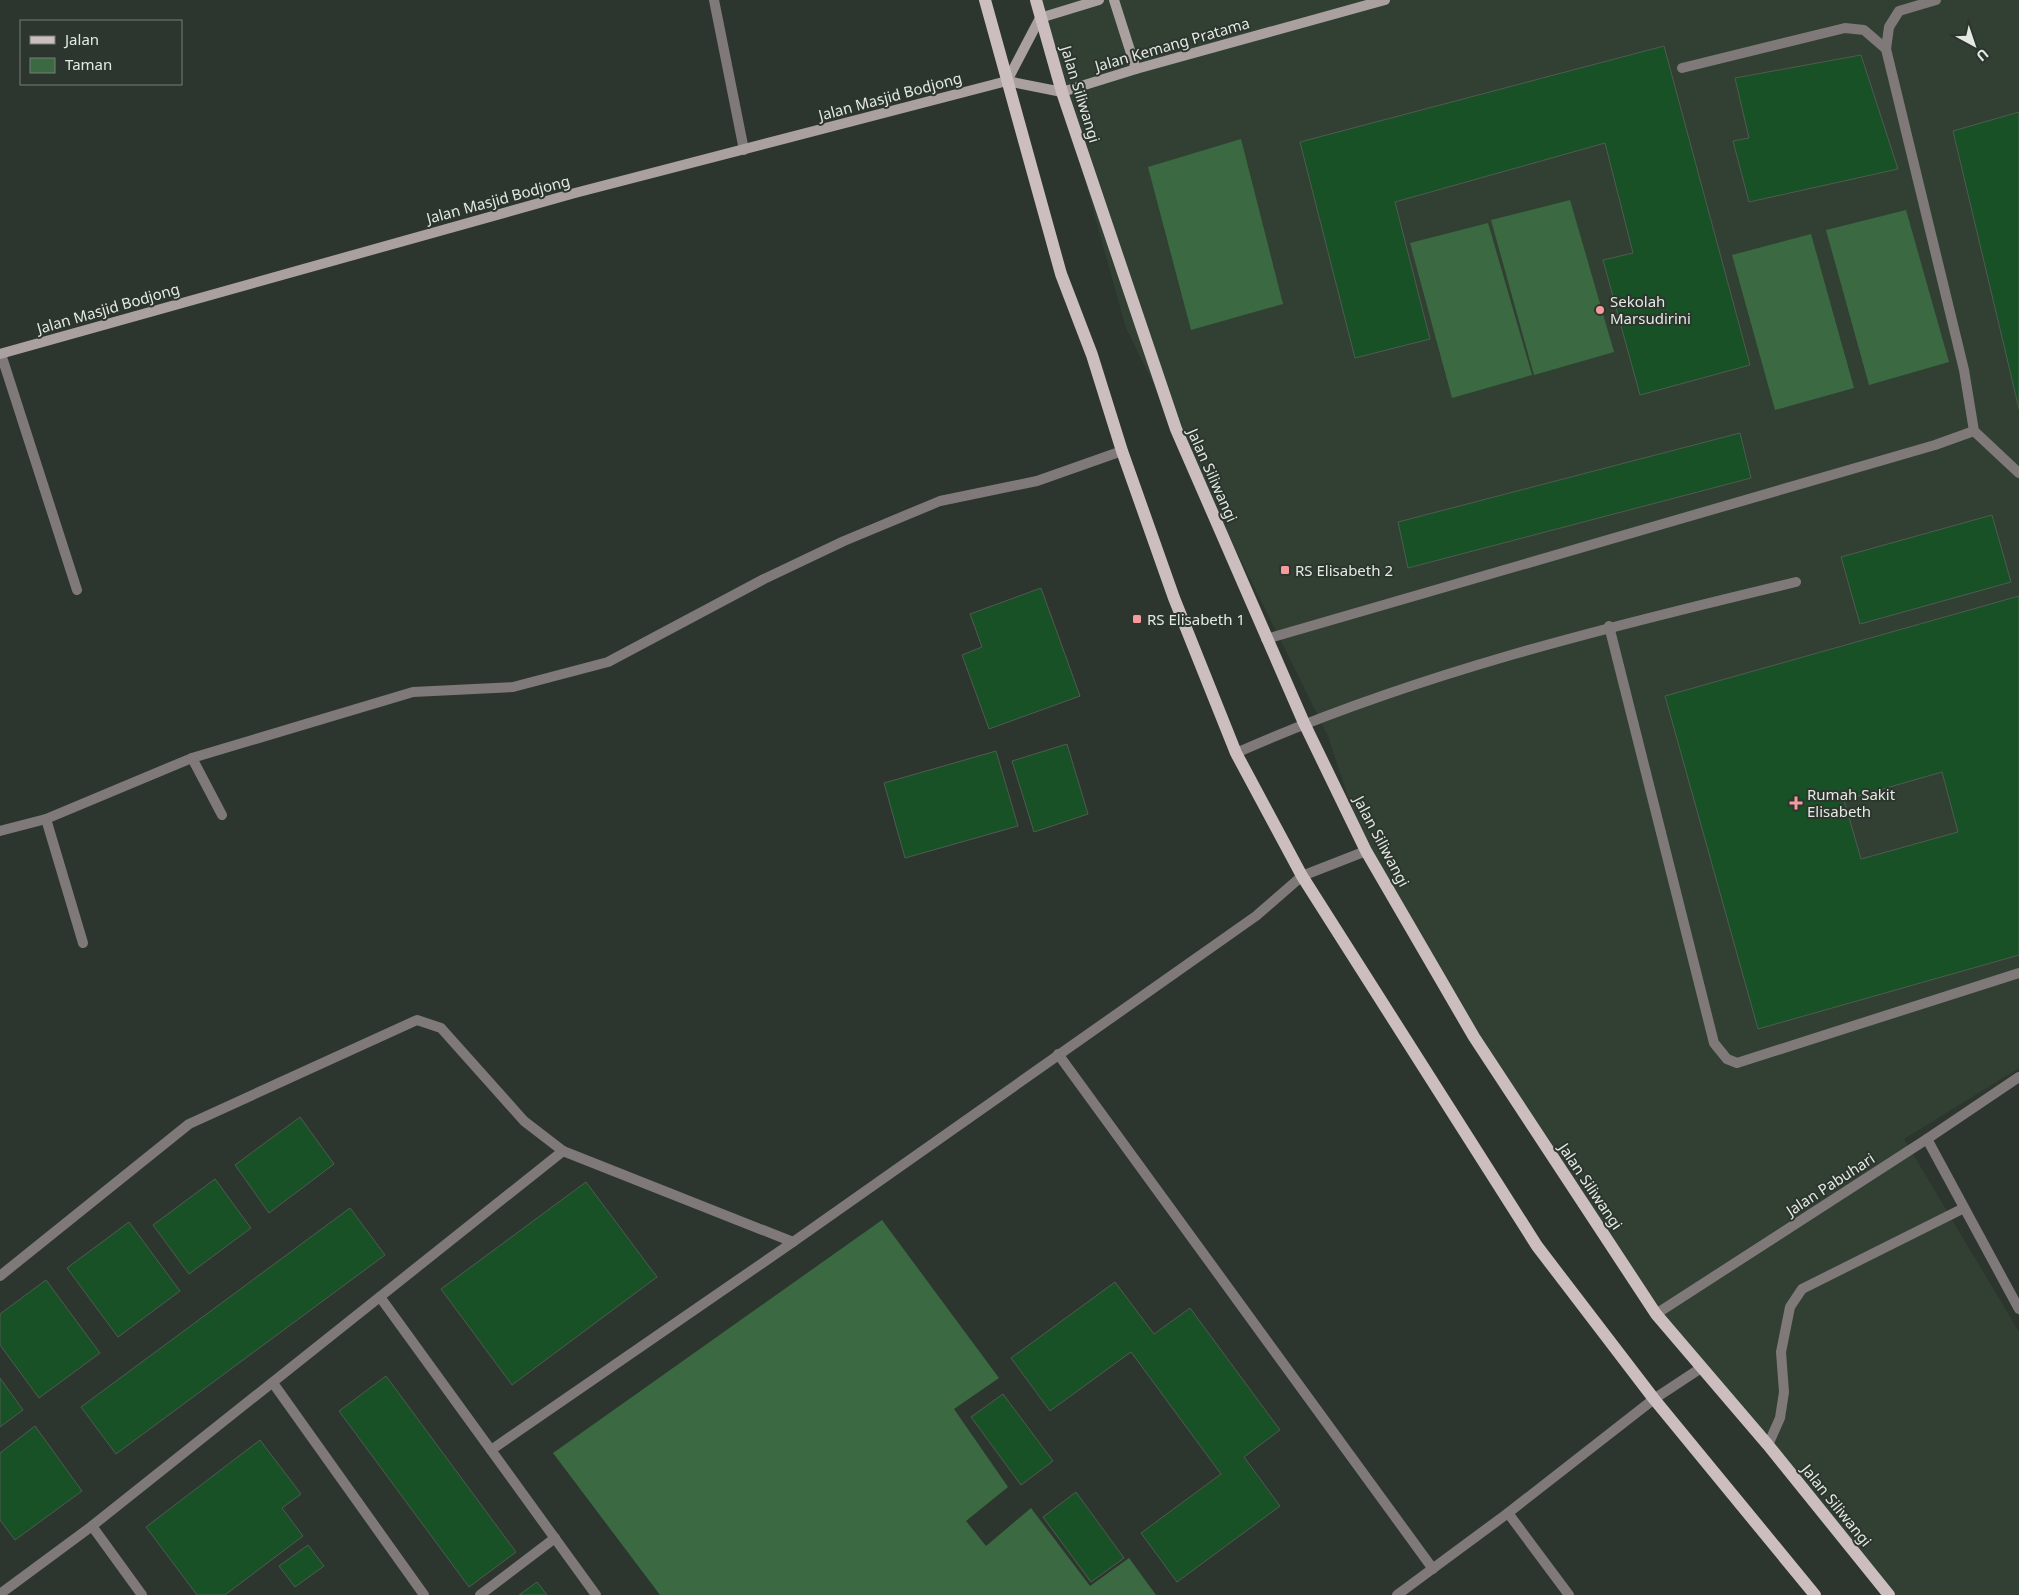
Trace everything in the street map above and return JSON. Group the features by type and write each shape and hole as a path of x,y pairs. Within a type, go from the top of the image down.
{"main road":[{"path":"985,0 1061,274 1092,355 1122,451 1174,598 1236,754 1302,876 1537,1246 1654,1399 1815,1595"},
{"name":"Jalan Siliwangi","path":"1036,0 1062,92 1176,429 1266,639 1366,851 1474,1037 1656,1314 1768,1445 1890,1595"}],"street":[{"path":"714,0 744,150"},
{"path":"1007,81 1040,18 1099,0"},
{"path":"1114,0 1136,69"},
{"name":"Jalan Kemang Pratama","path":"1007,81 1062,92 1136,69 1386,0"},
{"path":"1936,0 1899,11 1889,27 1886,49 1964,370 1974,431 2019,473"},
{"path":"1682,68 1845,28 1864,30 1886,49"},
{"name":"Jalan Masjid Bodjong","path":"0,354 574,193 1007,81"},
{"path":"0,354 77,590"},
{"path":"1266,639 1935,446 1974,431"},
{"path":"0,831 46,819 192,758 413,692 513,687 608,662 764,579 844,541 940,501 1037,481 1122,451"},
{"path":"1236,754 1304,723 1609,626 1796,582"},
{"path":"1609,626 1714,1043 1727,1059 1737,1063 2019,973"},
{"path":"192,758 222,816"},
{"path":"46,819 83,943"},
{"path":"491,1450 793,1242 1256,916 1302,876 1366,851"},
{"path":"0,1276 189,1124 417,1020 441,1028 524,1121 563,1152 793,1242"},
{"path":"1058,1054 1433,1569"},
{"name":"Jalan Pabuhari","path":"1656,1314 1927,1139 2019,1076"},
{"path":"1927,1139 2019,1309"},
{"path":"0,1594 92,1526 563,1152"},
{"path":"1768,1445 1780,1418 1784,1392 1781,1352 1790,1307 1802,1289 1964,1208"},
{"path":"380,1297 596,1595"},
{"path":"1397,1595 1508,1513 1654,1399 1701,1368"},
{"path":"273,1383 424,1595"},
{"path":"1508,1513 1569,1595"},
{"path":"92,1526 142,1595"},
{"path":"480,1595 555,1538"}],"shaded area":[{"path":"1035,0 2019,0 2019,1068 1904,1139 2019,1332 2019,1595 1889,1595 1656,1314 1474,1037 1366,851 1328,736 1126,328"}],"green space":[{"path":"1241,139 1283,304 1191,330 1148,167"},
{"path":"1570,200 1614,352 1534,375 1491,220"},
{"path":"1906,210 1949,362 1869,385 1826,230"},
{"path":"1488,223 1532,375 1452,398 1410,243"},
{"path":"1811,234 1854,388 1775,410 1732,255"},
{"path":"882,1220 999,1378 954,1409 1008,1487 966,1521 986,1546 1031,1508 1090,1586 1129,1558 1156,1595 660,1595 553,1453"}],"building":[{"path":"1664,46 1750,365 1640,395 1603,260 1633,253 1605,143 1395,202 1430,339 1355,358 1300,142"},
{"path":"1861,55 1898,169 1749,202 1733,141 1749,138 1735,78"},
{"path":"2019,112 2019,409 1953,131"},
{"path":"1740,433 1751,478 1408,568 1398,522"},
{"path":"1992,515 2011,582 1860,624 1841,557"},
{"path":"1041,588 1080,696 989,729 962,655 982,647 970,614"},
{"path":"2019,596 2019,955 1758,1029 1665,696","holes":["1942,772 1958,832 1861,859 1844,800"]},
{"path":"1067,744 1088,814 1034,832 1012,761"},
{"path":"996,751 1018,826 905,858 884,783"},
{"path":"300,1117 334,1164 269,1213 235,1165"},
{"path":"215,1179 251,1228 189,1274 153,1225"},
{"path":"586,1182 657,1277 512,1385 441,1289"},
{"path":"350,1208 385,1255 116,1454 81,1407"},
{"path":"129,1222 180,1291 118,1337 67,1268"},
{"path":"46,1280 100,1353 39,1398 0,1345 0,1314"},
{"path":"1115,1282 1154,1334 1190,1308 1280,1430 1244,1457 1280,1506 1177,1582 1141,1533 1221,1474 1131,1352 1050,1411 1011,1358"},
{"path":"386,1376 516,1552 469,1587 339,1411"},
{"path":"0,1378 23,1410 0,1427"},
{"path":"1003,1394 1053,1461 1021,1485 971,1417"},
{"path":"35,1426 82,1491 15,1540 0,1520 0,1453"},
{"path":"260,1440 301,1494 282,1508 303,1536 225,1595 197,1595 146,1527"},
{"path":"1076,1492 1124,1558 1091,1582 1043,1517"},
{"path":"308,1545 324,1566 295,1587 279,1566"},
{"path":"537,1582 547,1595 519,1595"}],"place":[{"name":"Sekolah Marsudirini","path":"1600,310"},
{"name":"RS Elisabeth 2","path":"1285,570"},
{"name":"RS Elisabeth 1","path":"1137,619"},
{"name":"Rumah Sakit Elisabeth","path":"1796,803"}]}
